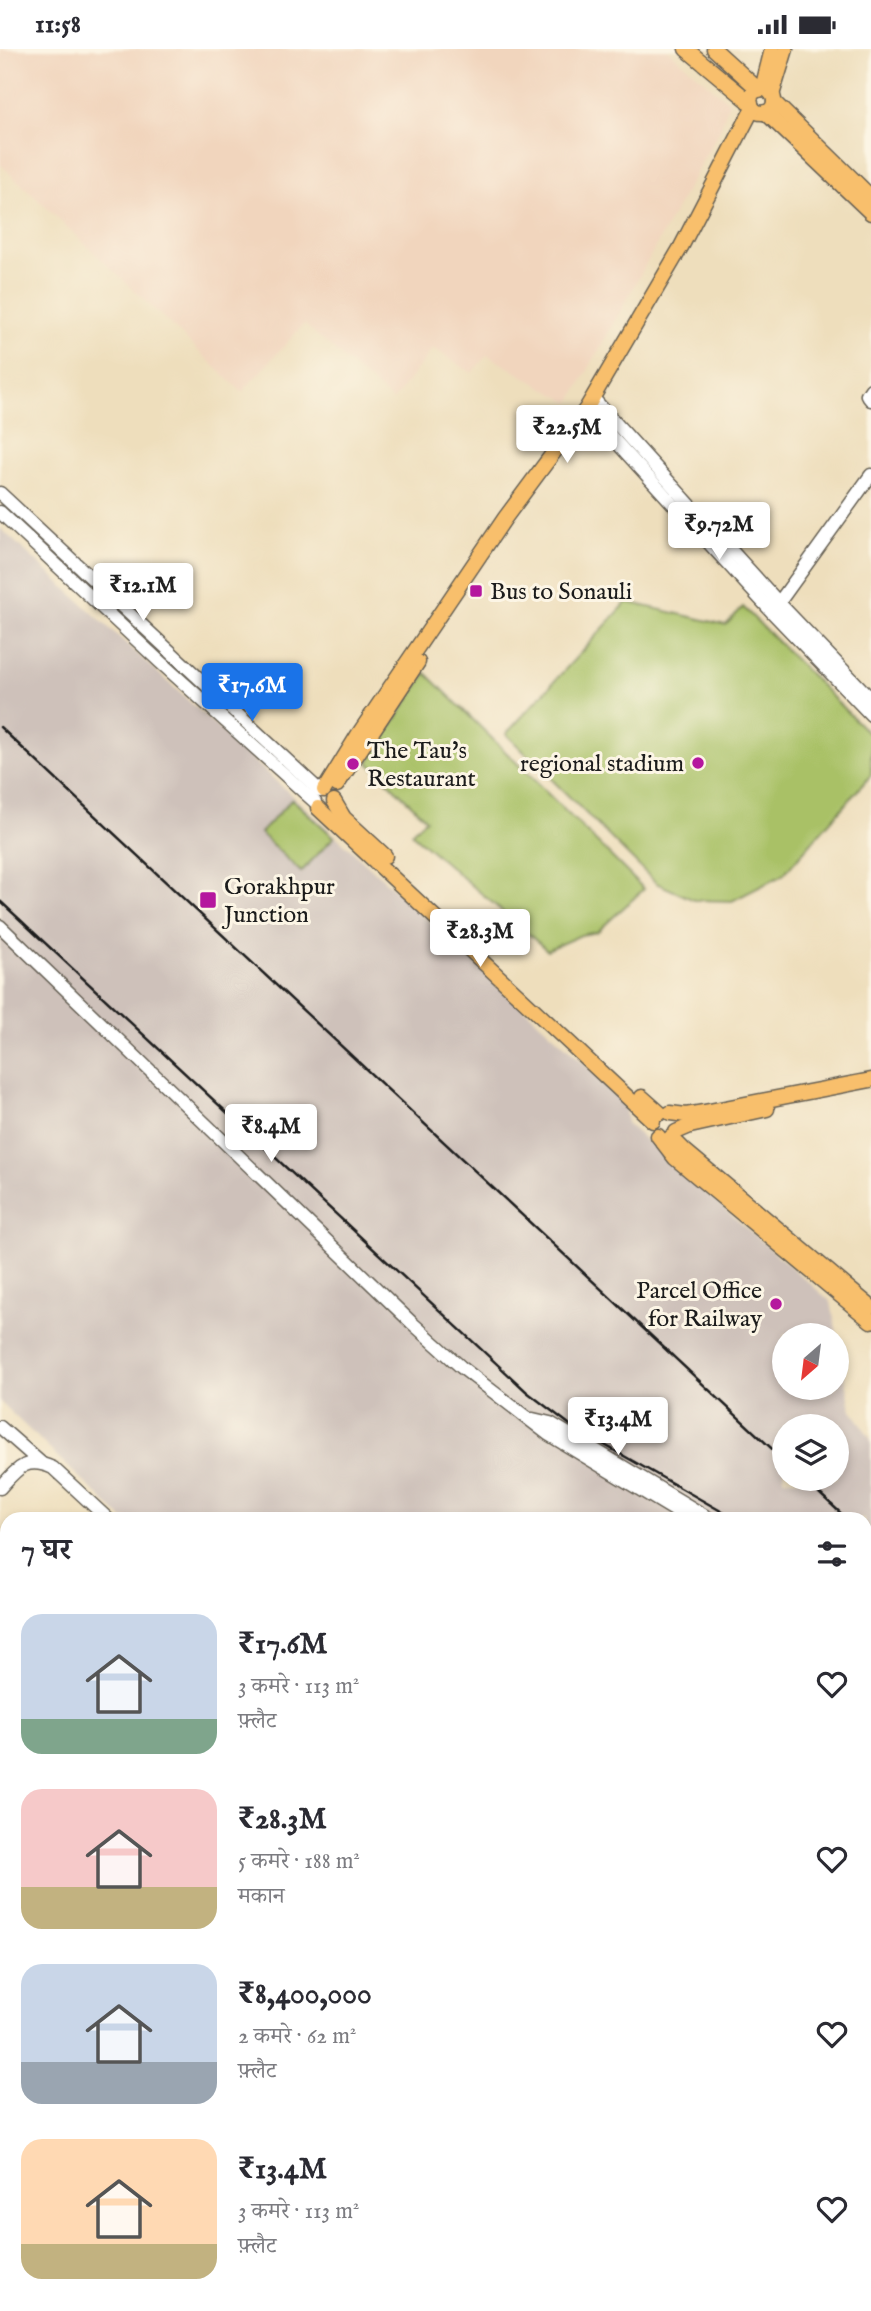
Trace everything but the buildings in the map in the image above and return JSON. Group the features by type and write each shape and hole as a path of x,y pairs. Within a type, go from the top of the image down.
{"main road":[{"path":"686,49 762,101 871,197"},
{"path":"714,49 871,212"},
{"path":"762,101 772,49"},
{"path":"669,1135 678,1125 676,1118 661,1116 324,797 358,735 492,537 592,406 673,277 786,49"},
{"path":"661,1116 687,1115 871,1080"},
{"path":"669,1135 690,1126 871,1089"},
{"path":"661,1116 654,1131 669,1135 871,1307"},
{"path":"669,1135 675,1158 871,1321"}],"street":[{"path":"871,389 867,395 871,400"},
{"path":"592,406 775,608 823,657 871,699"},
{"path":"775,608 871,475"},
{"path":"0,493 324,797"},
{"path":"0,512 159,661 324,797"},
{"path":"823,657 871,715"},
{"path":"0,926 461,1367 548,1434 677,1512"},
{"path":"530,1418 550,1423 698,1512"},
{"path":"0,1427 41,1463"},
{"path":"0,1487 20,1467 36,1461 53,1468 100,1512"}],"shaded area":[{"path":"0,49 667,49 729,102 721,127 570,403 487,355 472,373 433,348 393,401 304,324 242,392 0,164"},
{"path":"0,528 624,1100 627,1124 831,1302 835,1323 772,1323 772,1400 849,1400 849,1397 851,1408 871,1440 871,1512 116,1512 0,1402"}],"green space":[{"path":"627,602 726,625 743,607 871,736 871,775 783,875 732,901 694,900 656,883 506,734"},
{"path":"426,673 644,889 597,932 581,935 547,950 411,833 426,819 368,762"},
{"path":"292,799 334,837 301,872 260,833"}],"railway":[{"path":"0,727 772,1449"},
{"path":"0,901 527,1392 573,1427 723,1512"},
{"path":"817,1491 839,1512"}],"place":[{"name":"Bus to Sonauli","path":"476,591"},
{"name":"regional stadium","path":"698,763"},
{"name":"The Tau's Restaurant","path":"353,764"},
{"name":"Gorakhpur Junction","path":"208,900"},
{"name":"Parcel Office for Railway","path":"776,1304"}]}
